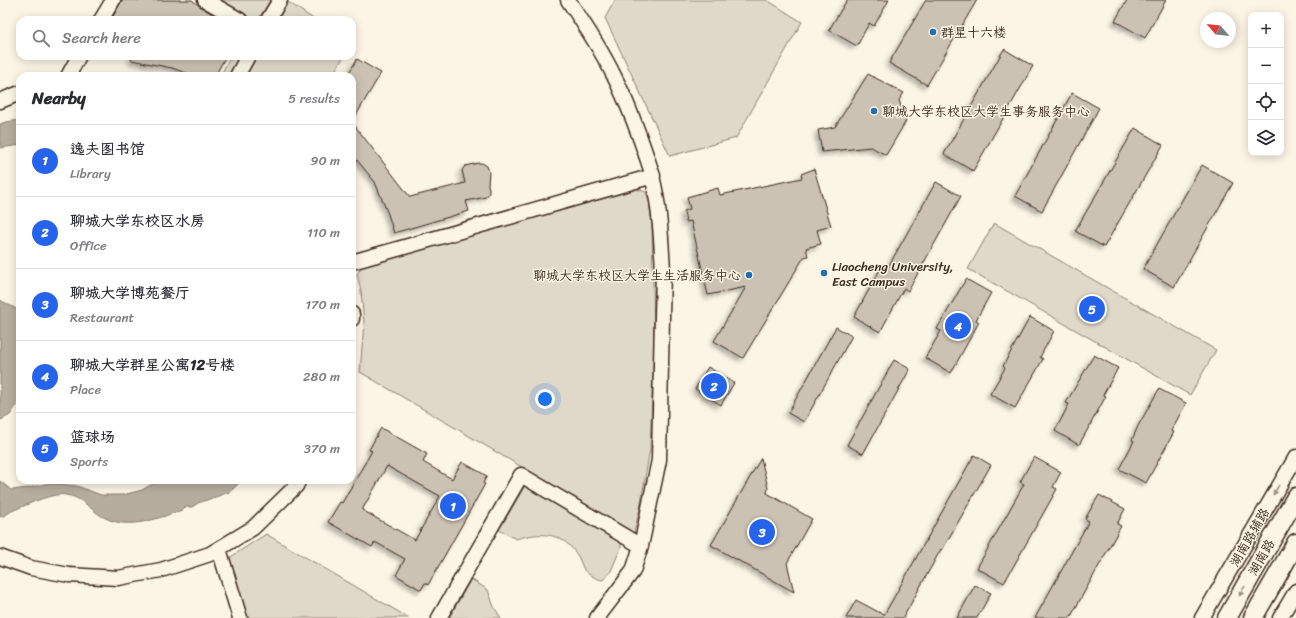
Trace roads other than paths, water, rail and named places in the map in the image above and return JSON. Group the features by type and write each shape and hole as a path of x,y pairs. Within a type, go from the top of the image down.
{"main road":[{"name":"湖南路","path":"1226,618 1296,497"},
{"name":"湖南路","path":"1253,618 1296,543"}],"street":[{"path":"103,16 113,0"},
{"path":"205,0 233,16"},
{"path":"270,16 280,0"},
{"path":"568,0 592,36 615,77 639,134 657,193 663,270 659,460 641,546 633,571 597,618"},
{"path":"70,72 78,60"},
{"path":"239,72 246,60"},
{"path":"0,101 16,95"},
{"path":"356,261 652,176"},
{"name":"湖南路辅路","path":"1202,618 1296,457"},
{"path":"439,618 521,476 641,546"},
{"path":"0,557 31,568 69,574 118,578 161,570 210,554 253,528 297,484"},
{"path":"219,549 240,618"},
{"path":"1280,618 1296,590"}],"place":[{"name":"群星十六楼","path":"933,32"},
{"name":"聊城大学东校区大学生事务服务中心","path":"874,111"},
{"name":"Liaocheng University, East Campus","path":"824,273"},
{"name":"聊城大学东校区大学生生活服务中心","path":"749,275"},
{"name":"篮球场","path":"1092,309"},
{"name":"聊城大学群星公寓12号楼","path":"958,326"},
{"name":"聊城大学东校区水房","path":"714,386"},
{"name":"逸夫图书馆","path":"453,506"},
{"name":"聊城大学博苑餐厅","path":"762,532"}]}
